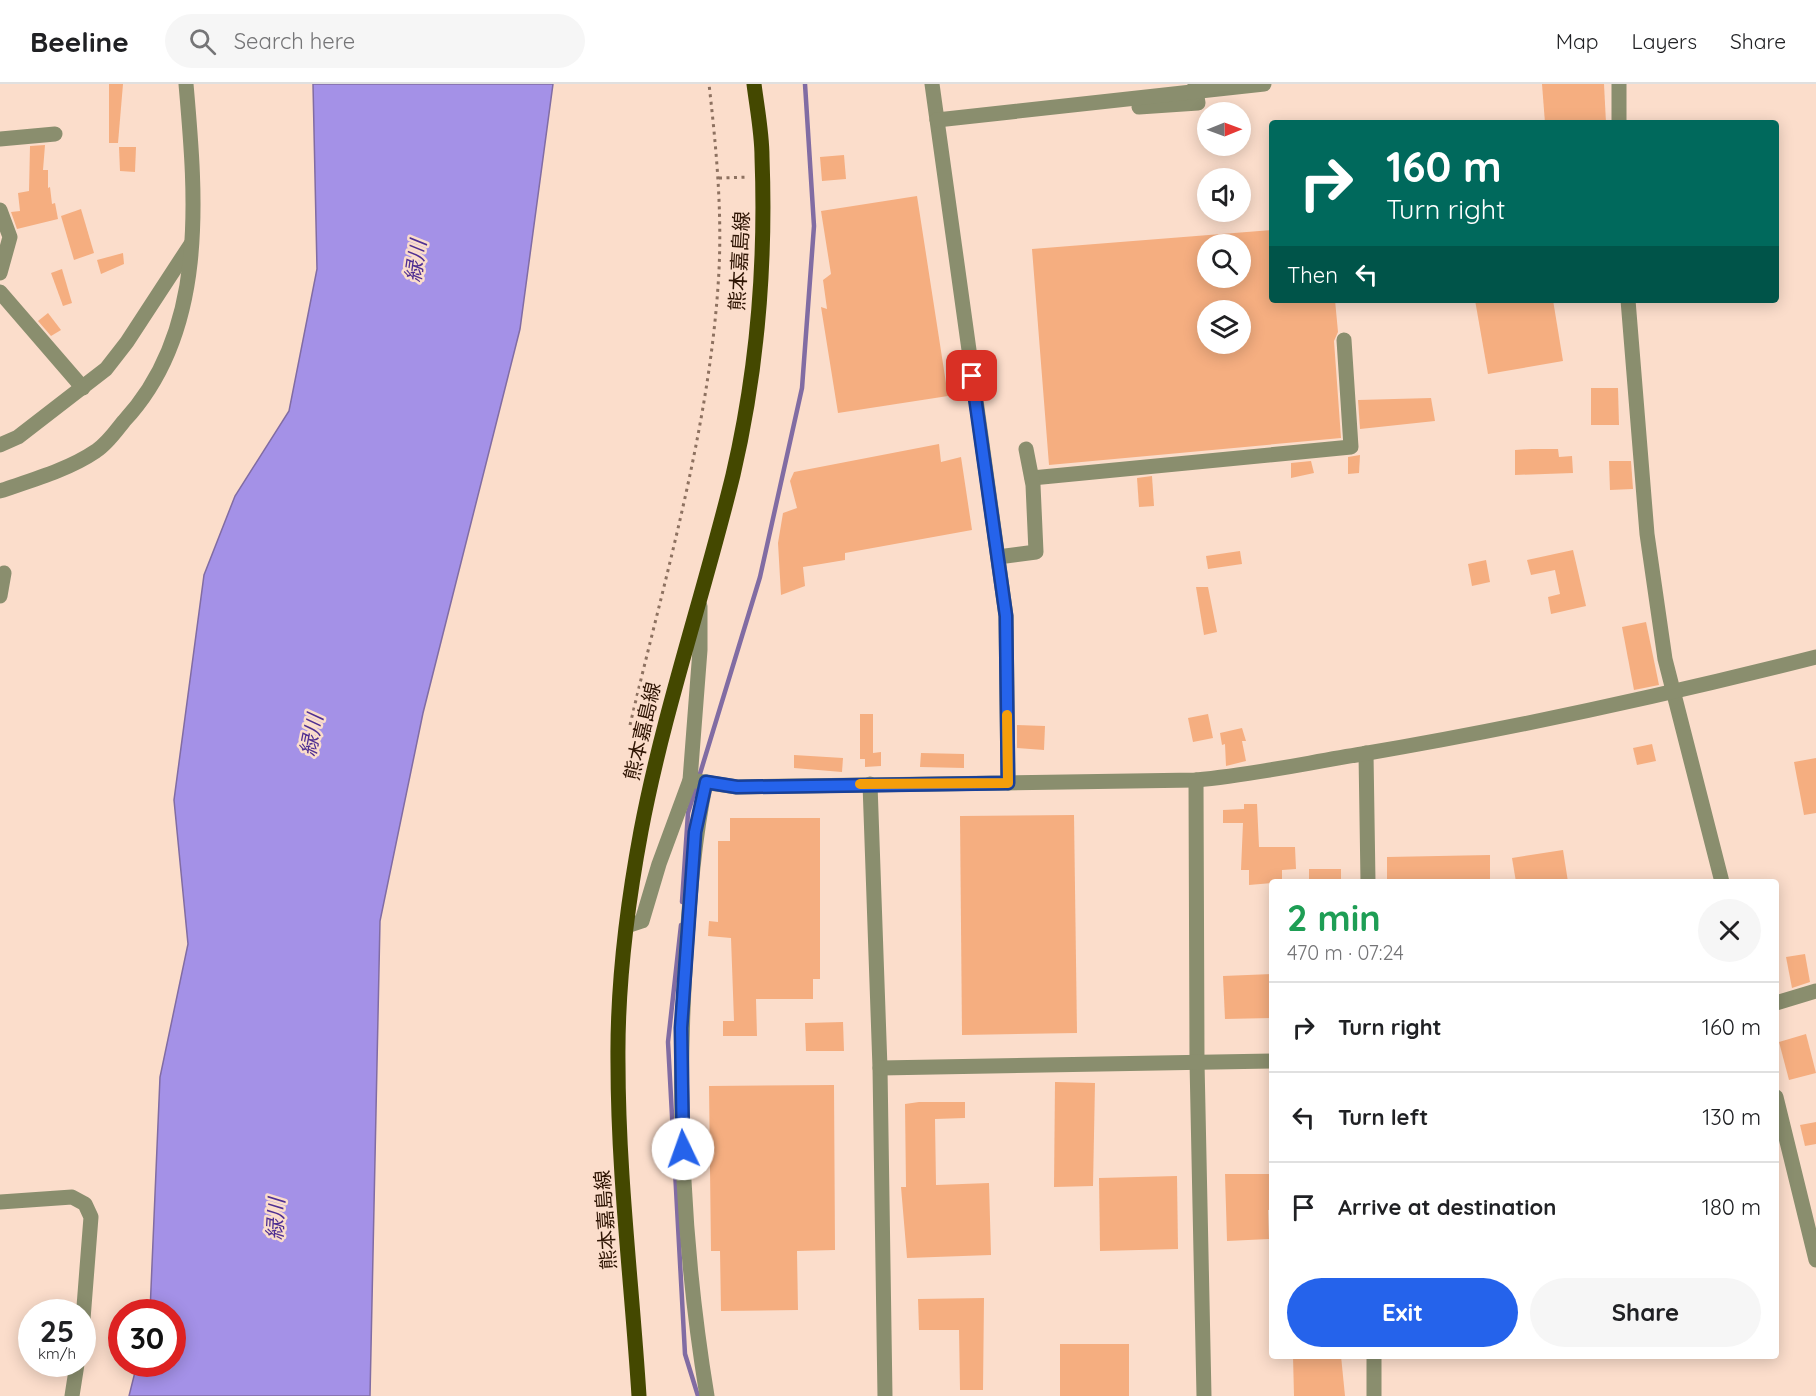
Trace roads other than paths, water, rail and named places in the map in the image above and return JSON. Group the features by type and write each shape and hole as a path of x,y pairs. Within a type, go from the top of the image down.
{"main road":[{"name":"熊本嘉島線","path":"639,1396 619,1104 618,1059 627,926 641,832 656,759 733,475 745,411 760,283 763,177 754,84"}],"street":[{"path":"0,491 47,475 98,450 141,403 170,352 182,306 192,242 194,184 186,84"},
{"path":"932,84 1006,616 1008,783"},
{"path":"937,120 1198,103 1196,88 1264,84"},
{"path":"1619,84 1619,120"},
{"path":"0,139 55,134"},
{"path":"0,210 10,237 0,273"},
{"path":"0,445 18,437 106,369 127,342 192,242"},
{"path":"0,292 83,388"},
{"path":"1628,303 1647,534 1665,659 1676,693 1721,879"},
{"path":"1032,478 1351,447 1344,340"},
{"path":"998,557 1036,552 1032,478 1026,449"},
{"path":"0,596 4,573"},
{"path":"627,926 642,921 659,864 690,780 700,650 700,594"},
{"path":"690,780 737,787 1196,780 1246,775 1366,753 1395,750 1676,693 1816,657"},
{"path":"1366,753 1368,879"},
{"path":"1196,780 1197,1062 1204,1396"},
{"path":"706,782 695,832 681,1039 682,1128 692,1299 707,1396"},
{"path":"870,784 880,1068 885,1396"},
{"path":"1779,1002 1816,990"},
{"path":"880,1068 1269,1060"},
{"path":"1779,1109 1816,1260"},
{"path":"0,1202 72,1197 85,1204 91,1217 85,1299"},
{"path":"1374,1359 1374,1396"},
{"path":"72,1396 75,1377"}],"water":[{"name":"緑川","path":"313,84 553,84 520,329 423,713 380,921 370,1396 129,1396 134,1377 186,1377 186,1299 151,1299 160,1077 188,944 174,800 204,575 235,496 289,411 317,269"}],"waterway":[{"path":"682,902 688,813 760,577 802,388 814,226 805,84"},
{"path":"681,925 668,1042 685,1354 698,1396"}]}
